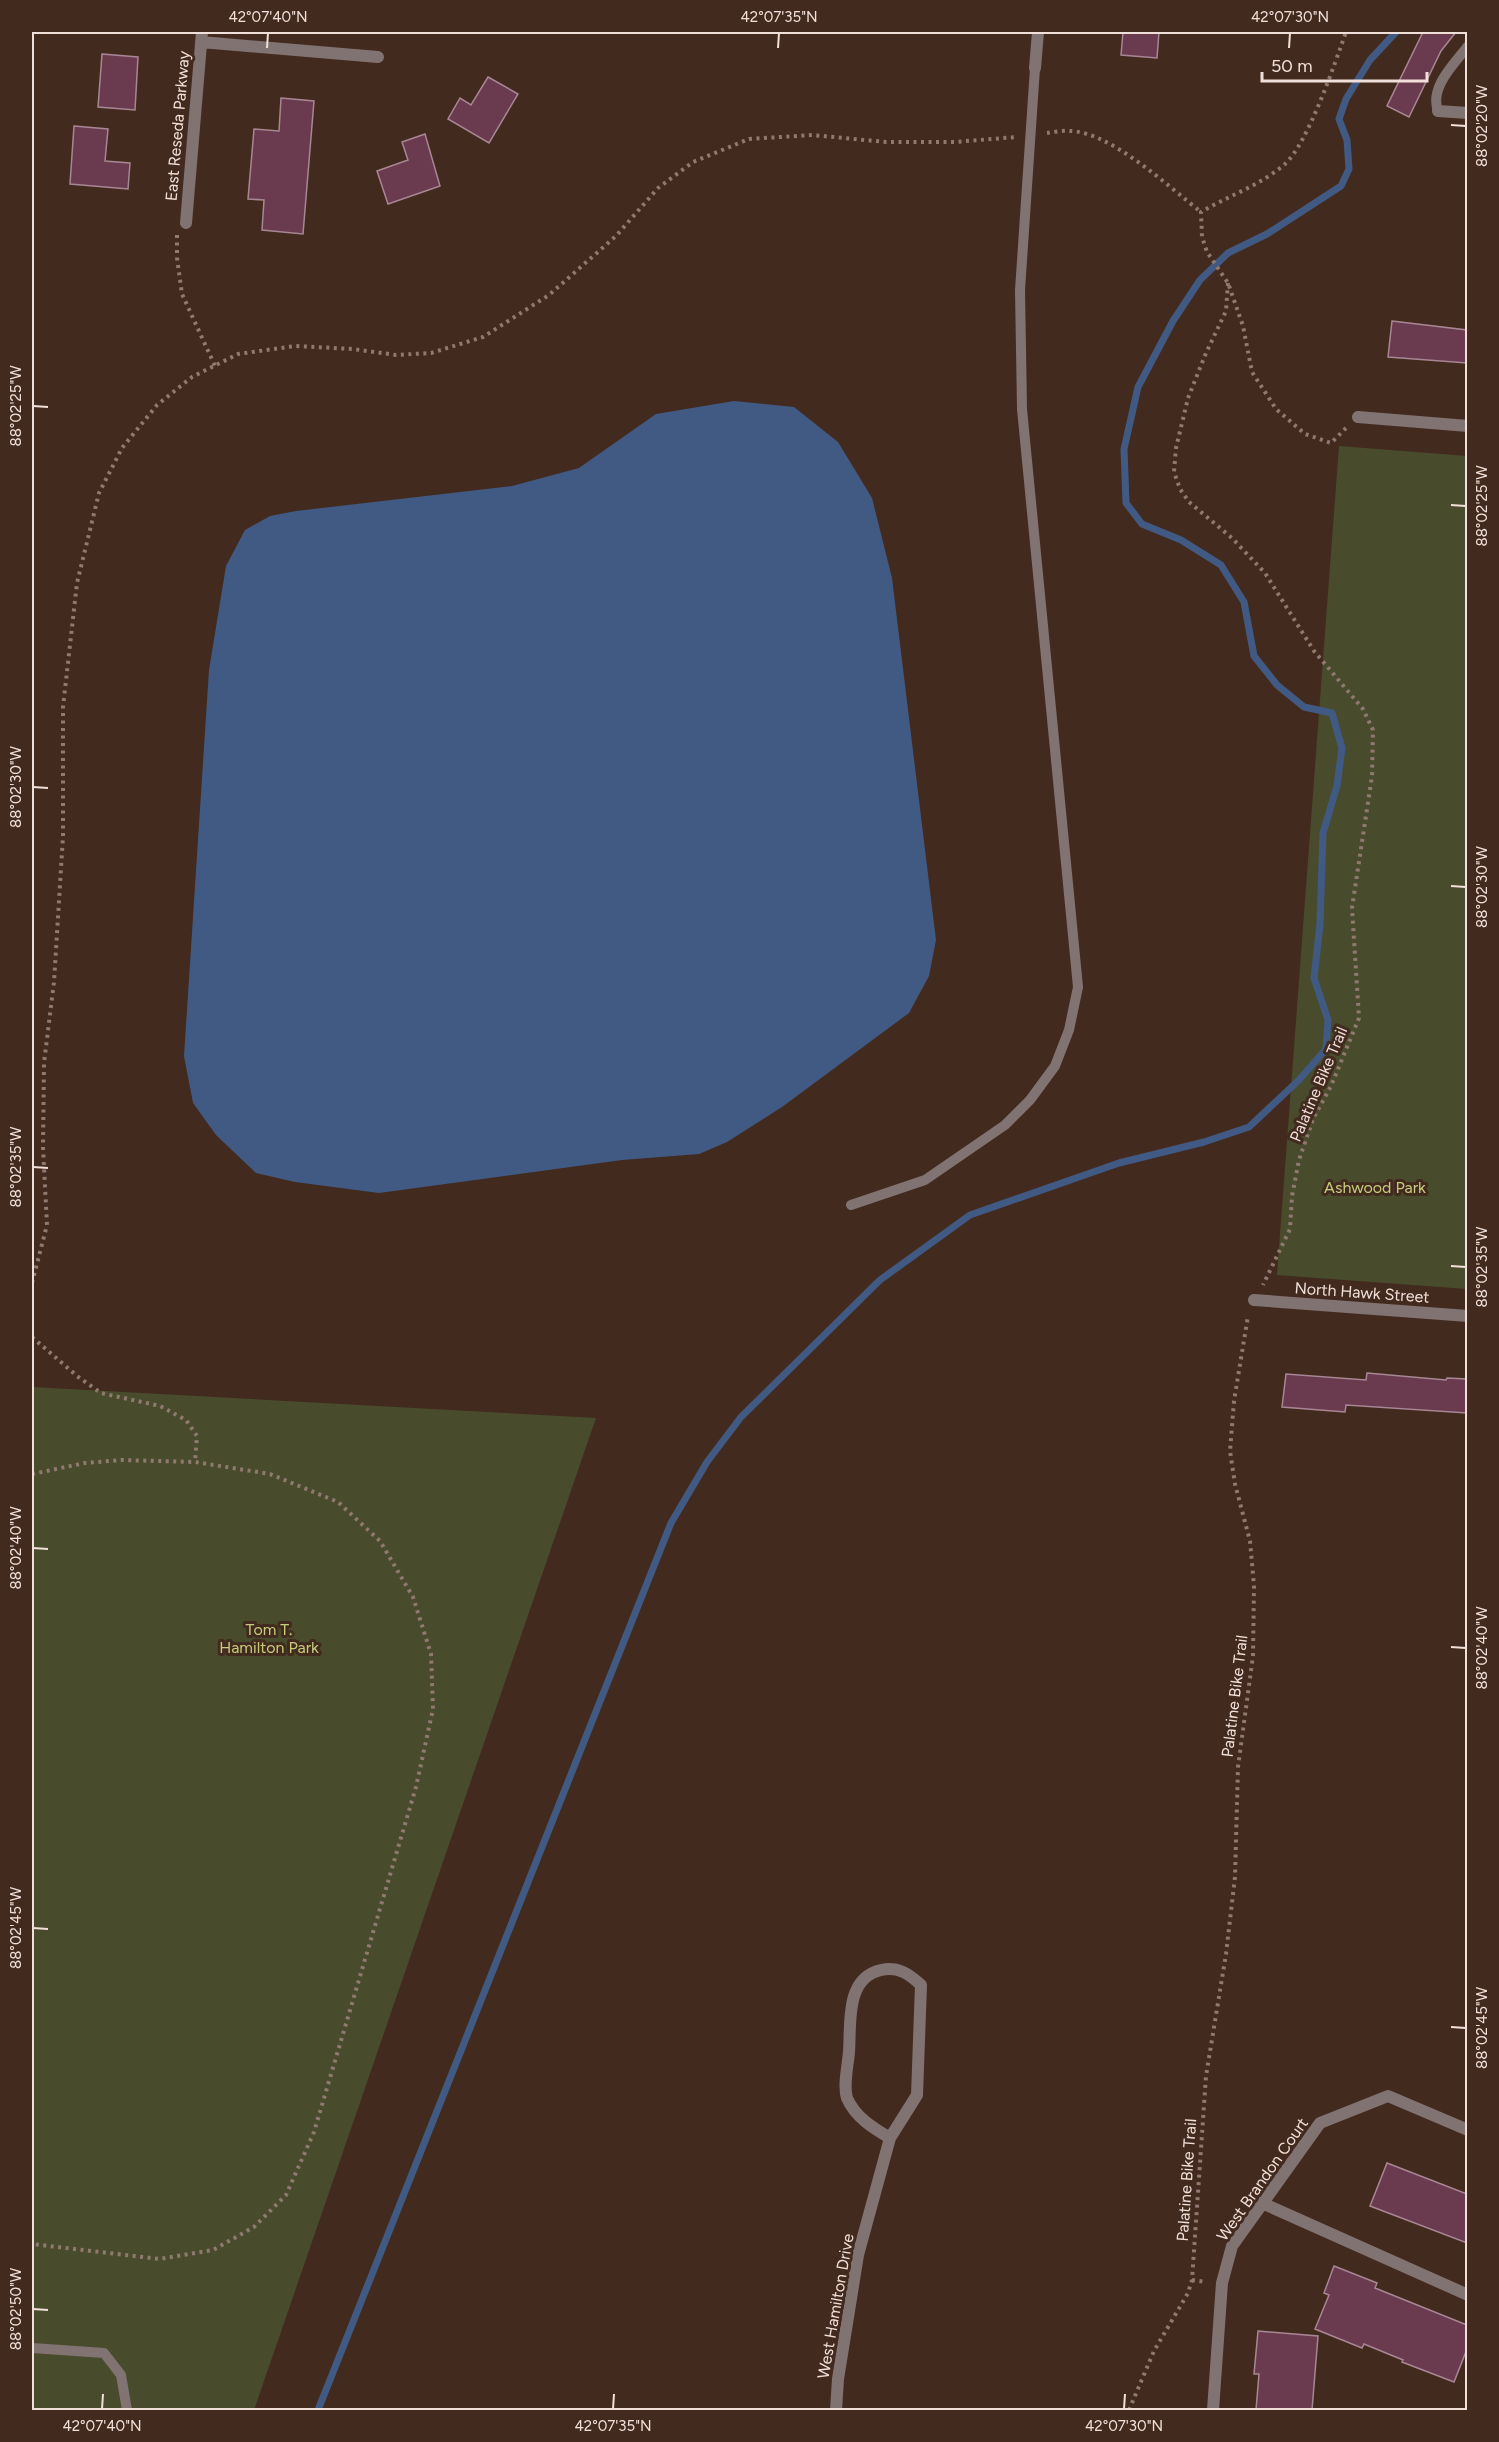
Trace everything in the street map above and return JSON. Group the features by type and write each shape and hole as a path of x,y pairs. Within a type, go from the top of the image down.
{"street":[{"path":"1035,68 1038,32"},
{"path":"201,37 378,57"},
{"name":"East Reseda Parkway","path":"186,222 201,37"},
{"path":"1438,111 1467,113"},
{"path":"1358,417 1467,426"},
{"name":"North Hawk Street","path":"1254,1300 1467,1316"},
{"name":"West Hamilton Drive","path":"836,2410 838,2379 858,2255 890,2138 917,2095 921,1985 906,1972 888,1968 870,1972 858,1983 853,1999 846,2095 854,2111 873,2128 890,2138"},
{"name":"West Brandon Court","path":"1213,2410 1222,2283 1232,2246 1320,2123 1388,2096 1467,2130"},
{"path":"1262,2203 1467,2295"}],"lane":[{"path":"1438,111 1436,107 1440,83 1466,49"},
{"path":"851,1205 925,1180 1005,1125 1030,1100 1055,1066 1069,1030 1078,987 1022,410 1020,290 1035,68"},
{"path":"32,2348 104,2353 121,2375 126,2410"}],"path":[{"path":"1201,212 1264,179 1286,164 1300,144 1334,67 1346,32"},
{"path":"32,1283 47,1225 43,1148 44,1063 54,982 63,836 63,707 76,583 99,493 122,448 158,405 192,377 237,354 296,346 353,349 396,355 431,353 483,337 549,295 616,236 658,188 693,162 749,139 812,135 886,142 955,142 1072,130 1104,140 1134,160 1201,212 1202,237 1207,252 1228,283 1243,326 1252,372 1276,410 1305,434 1331,443 1358,417"},
{"path":"186,222 177,227 177,258 182,294 215,366"},
{"name":"Palatine Bike Trail","path":"1129,2410 1154,2351 1188,2293 1192,2280 1206,2076 1235,1877 1238,1767 1253,1656 1254,1586 1250,1541 1235,1484 1230,1451 1234,1401 1246,1321 1254,1300 1280,1253 1290,1229 1292,1196 1299,1160 1313,1119 1331,1086 1359,1018 1352,908 1372,776 1373,730 1363,709 1314,651 1265,573 1232,538 1190,502 1180,489 1174,472 1176,448 1188,398 1226,311 1228,283"},
{"path":"32,1337 77,1376 101,1393 160,1406 186,1420 197,1436 195,1462"},
{"path":"32,1474 85,1463 122,1460 195,1462 270,1474 338,1502 380,1541 413,1597 431,1654 433,1709 416,1787 315,2132 286,2195 255,2227 213,2250 160,2259 32,2244"}],"green space":[{"name":"Ashwood Park","path":"1339,446 1467,456 1467,1289 1277,1275"},
{"name":"Tom T. Hamilton Park","path":"32,1387 596,1418 254,2410 32,2410"}],"water":[{"path":"734,401 794,407 838,442 872,498 892,578 936,940 929,976 909,1013 782,1107 727,1142 699,1154 622,1160 379,1193 295,1182 256,1173 216,1135 193,1103 184,1056 209,670 226,566 245,530 270,516 296,511 512,486 579,468 656,414"}],"building":[{"path":"1123,32 1159,32 1157,58 1121,55"},
{"path":"1423,32 1456,32 1441,51 1409,117 1387,106"},
{"path":"102,54 138,57 135,110 98,107"},
{"path":"488,77 518,94 489,143 448,119 460,98 471,105"},
{"path":"281,98 314,101 303,234 262,230 264,200 248,199 254,129 279,131"},
{"path":"74,126 108,129 105,161 130,163 128,189 70,184"},
{"path":"425,134 440,186 388,204 377,171 408,160 402,142"},
{"path":"1392,321 1467,330 1467,363 1388,357"},
{"path":"1367,1373 1446,1380 1447,1378 1467,1379 1467,1413 1346,1405 1345,1412 1282,1407 1286,1374 1366,1380"},
{"path":"1387,2163 1467,2194 1467,2243 1370,2206"},
{"path":"1334,2266 1377,2283 1375,2288 1467,2325 1467,2349 1454,2382 1402,2362 1403,2360 1364,2344 1362,2348 1315,2329 1329,2295 1324,2293"},
{"path":"1258,2331 1318,2336 1312,2410 1256,2410 1259,2374 1254,2374"}],"waterway":[{"path":"318,2410 671,1523 707,1462 741,1417 880,1280 970,1215 1119,1163 1204,1142 1249,1127 1299,1080 1326,1049 1328,1020 1314,978 1320,924 1323,833 1337,786 1342,748 1332,713 1304,707 1277,685 1254,656 1244,602 1221,565 1181,540 1142,524 1126,503 1124,449 1138,387 1173,321 1200,280 1228,253 1267,234 1341,186 1349,169 1347,140 1339,119 1346,99 1370,60 1396,32"}]}
